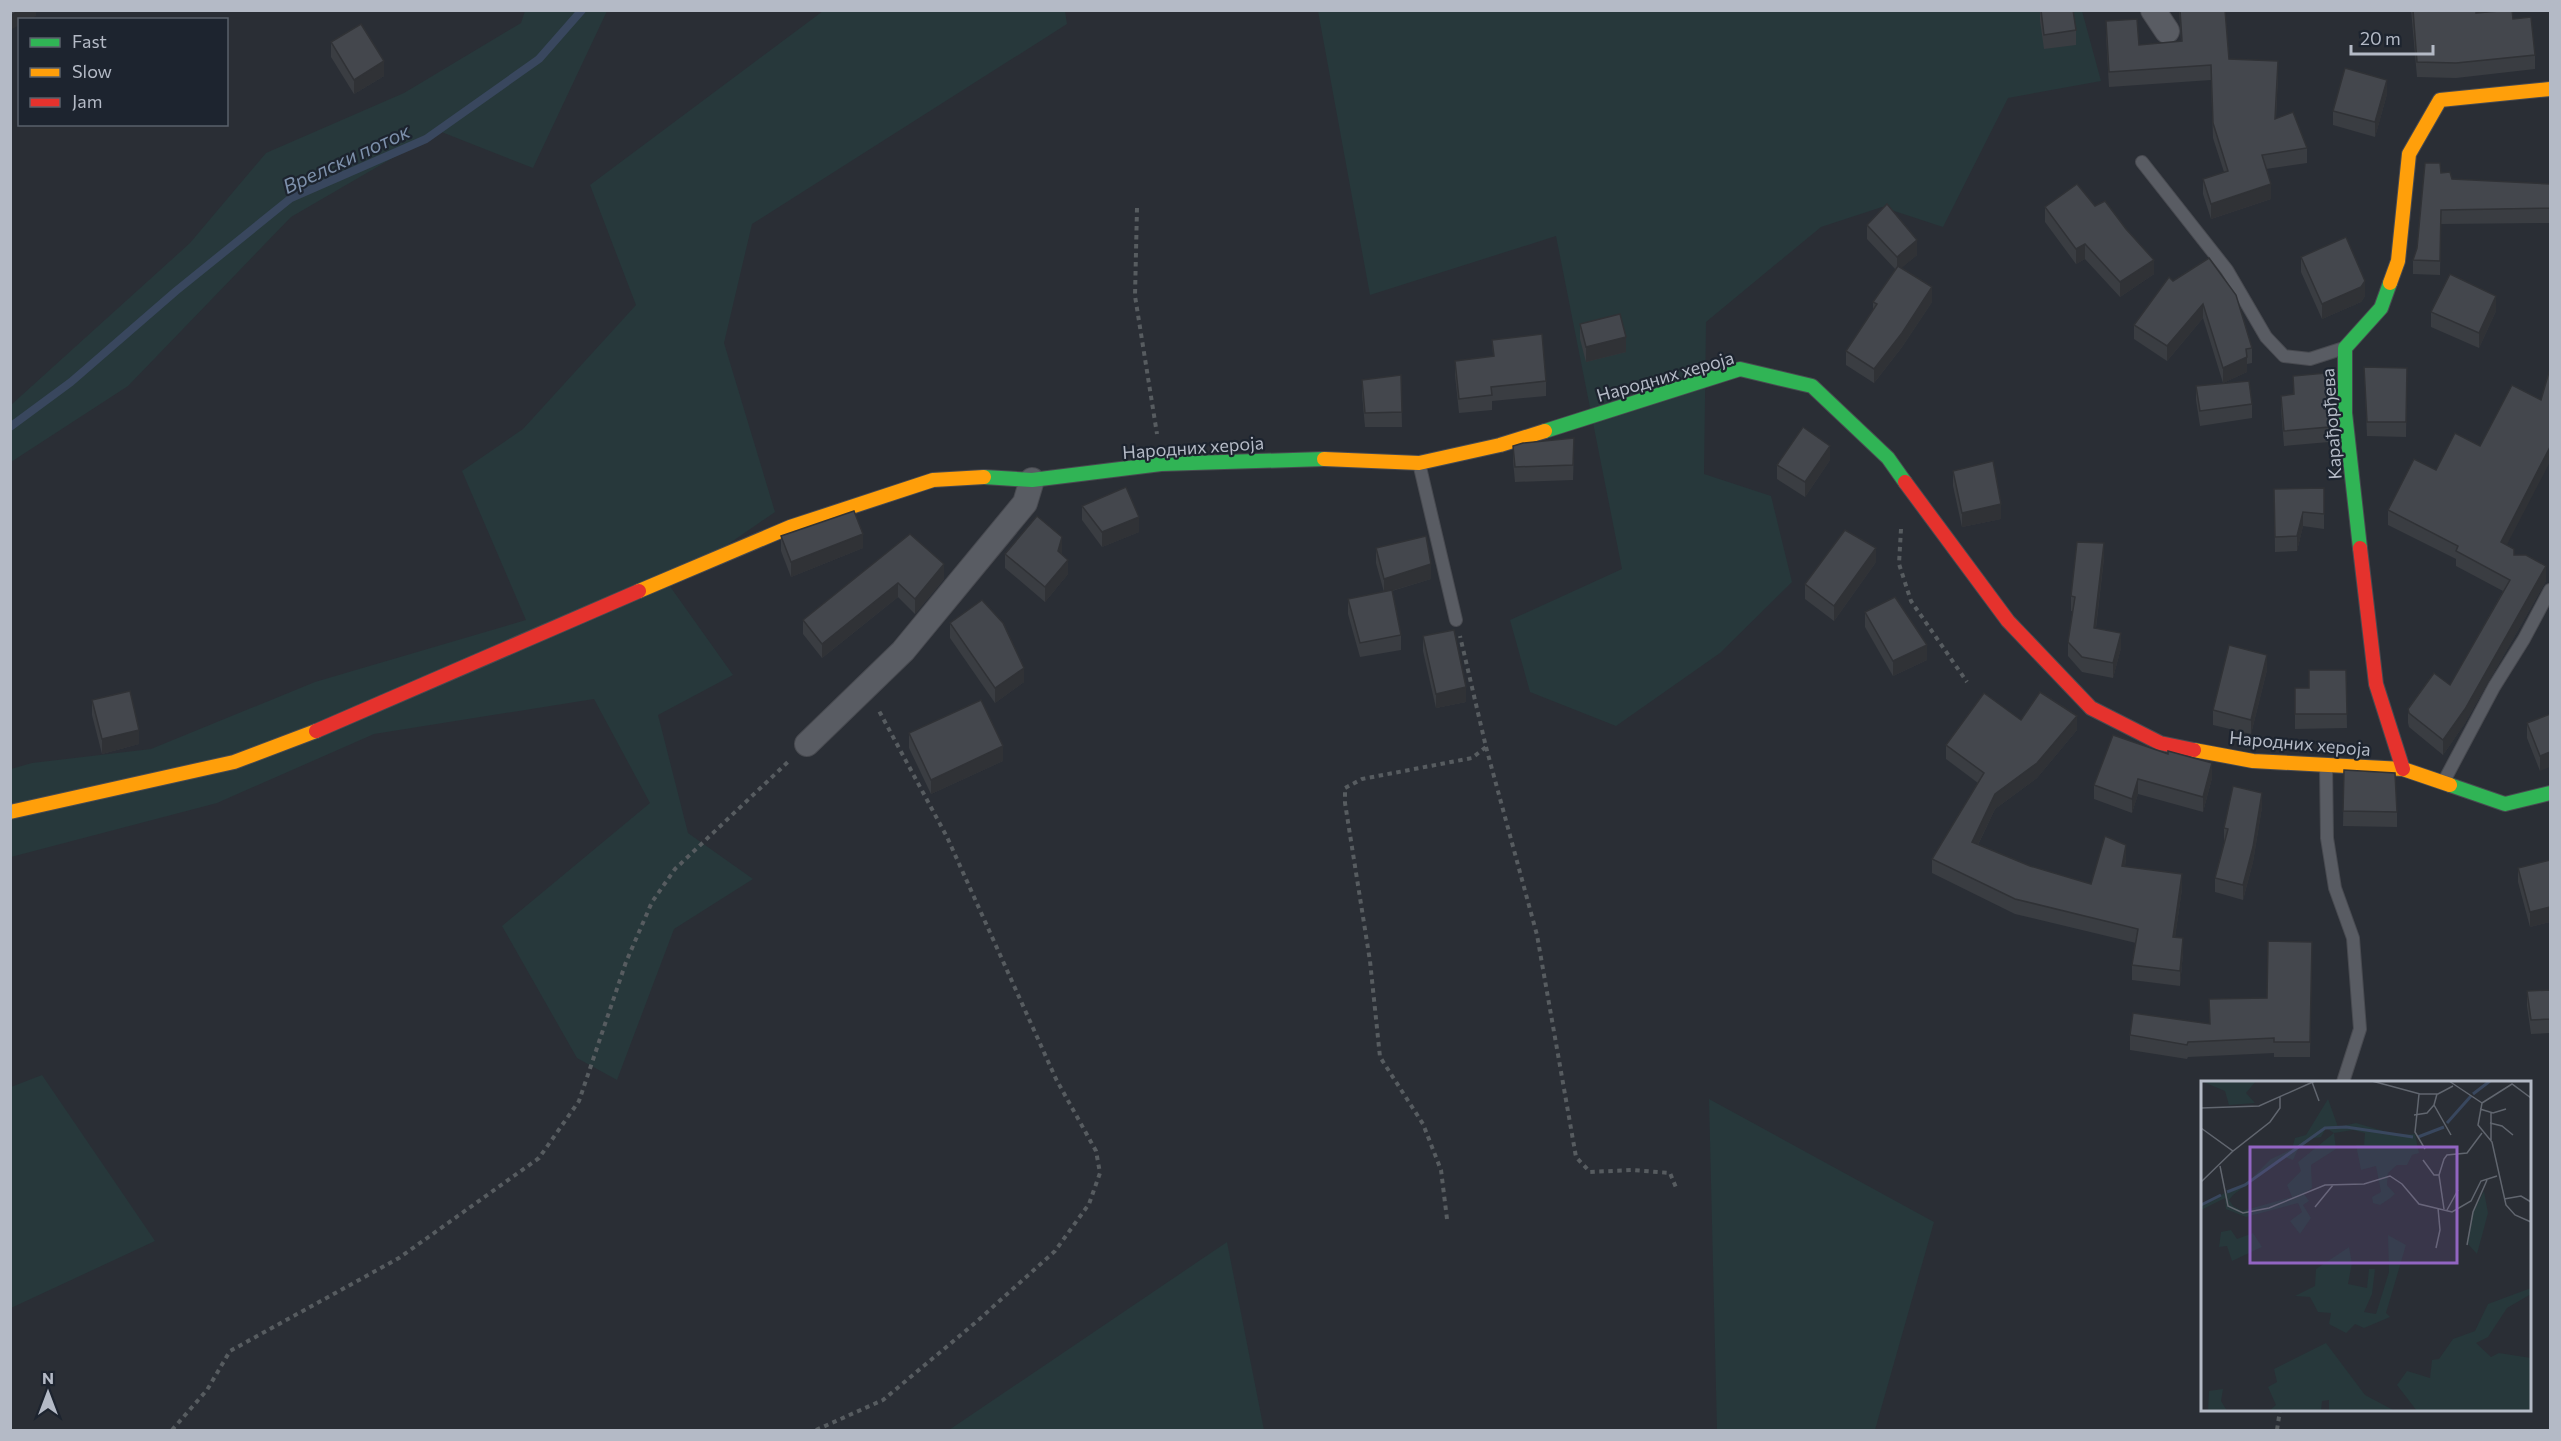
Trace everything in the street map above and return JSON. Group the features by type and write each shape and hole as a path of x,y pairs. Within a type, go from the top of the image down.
{"street":[{"path":"2153,10 2167,31"},
{"name":"Карађорђева","path":"2403,769 2376,684 2345,413 2345,348 2380,308 2398,261 2409,154 2440,100 2550,89"},
{"name":"Народних хероја","path":"10,812 234,762 343,721 748,544 933,480 988,477 1032,480 1161,464 1299,458 1419,463 1500,445 1740,369 1812,386 1888,458 2008,621 2091,708 2160,743 2253,761 2403,769 2505,804 2550,793"},
{"path":"807,744 928,623 1025,503 1032,480"}],"lane":[{"path":"2142,162 2228,270 2266,337 2284,356 2310,359 2345,348"},
{"path":"1419,463 1456,620"},
{"path":"2443,782 2550,590"},
{"path":"2326,764 2327,838 2335,888 2353,938 2360,1029 2344,1081"}],"path":[{"path":"1137,208 1135,296 1161,464"},
{"path":"1912,490 1901,529 1899,564 1911,601 1967,682"},
{"path":"1456,620 1486,747 1537,935 1576,1157 1590,1172 1632,1170 1670,1173 1677,1190"},
{"path":"816,1431 883,1400 983,1316 1054,1251 1089,1204 1100,1173 1096,1151 1056,1079 947,837 866,687"},
{"path":"172,1431 207,1390 230,1351 399,1258 539,1158 579,1101 626,962 652,902 675,869 807,744"},
{"path":"1447,1219 1441,1170 1423,1124 1380,1058 1370,961 1345,803 1345,788 1362,779 1472,758 1486,747"},
{"path":"2277,1431 2280,1411"}],"shaded area":[{"path":"525,11 607,11 533,168 439,131 291,217 128,386 11,462 11,405 190,243 266,153 404,93 521,23"},
{"path":"823,11 1065,11 1067,24 752,224 724,343 775,512 669,585 733,675 658,715 688,833 753,879 674,929 617,1080 577,1058 502,926 650,803 594,699 374,734 217,803 11,857 11,769 32,763 151,749 315,682 526,620 462,471 523,429 636,305 590,185"},
{"path":"1318,11 2082,11 2101,81 2008,98 1943,227 1882,207 1821,227 1706,322 1704,474 1771,496 1792,582 1720,653 1616,726 1530,692 1510,620 1622,569 1556,236 1370,295"},
{"path":"42,1075 155,1241 11,1308 11,1087"},
{"path":"1709,1099 1934,1222 1875,1430 1717,1430"},
{"path":"1227,1242 1264,1430 949,1430"}],"building":[{"path":"10,10 20,10 10,16"},
{"path":"2041,10 2073,10 2076,30 2044,35"},
{"path":"2180,10 2225,10 2229,59 2278,61 2275,119 2293,112 2307,148 2262,155 2271,184 2211,204 2203,179 2228,171 2213,123 2211,65 2109,72 2106,21 2137,19 2139,45 2182,41"},
{"path":"2413,10 2476,10 2476,13 2512,10 2513,19 2531,17 2535,55 2456,63 2417,62"},
{"path":"361,24 384,61 354,80 331,42"},
{"path":"2345,68 2387,80 2375,122 2333,111"},
{"path":"2425,163 2440,163 2441,173 2450,172 2452,179 2550,184 2550,208 2441,210 2440,261 2413,260 2417,248"},
{"path":"2077,184 2095,206 2105,201 2154,260 2120,282 2085,244 2076,249 2045,207"},
{"path":"1887,204 1917,240 1897,257 1867,225"},
{"path":"2346,237 2365,281 2361,287 2322,304 2301,257"},
{"path":"2209,258 2236,295 2252,348 2246,349 2247,357 2223,368 2203,304 2167,346 2134,325 2169,277 2173,281"},
{"path":"1898,266 1932,287 1902,333 1874,369 1846,351 1877,304 1873,302"},
{"path":"2450,274 2496,296 2479,333 2431,312"},
{"path":"1620,314 1626,337 1586,347 1580,324"},
{"path":"1542,334 1546,381 1491,387 1492,395 1459,399 1455,361 1494,356 1492,340"},
{"path":"2364,367 2407,368 2406,422 2367,422"},
{"path":"2549,372 2550,447 2501,542 2514,549 2514,555 2526,555 2546,566 2465,709 2443,740 2409,713 2408,709 2434,673 2450,685 2510,580 2456,551 2458,546 2388,510 2414,459 2436,470 2455,433 2480,446 2512,385 2541,400"},
{"path":"2326,373 2329,427 2284,431 2281,396 2294,394 2293,376"},
{"path":"1401,375 1402,412 1365,413 1362,380"},
{"path":"2249,381 2252,404 2200,411 2196,386"},
{"path":"1803,427 1830,446 1805,482 1777,465"},
{"path":"1574,438 1573,465 1515,467 1513,446"},
{"path":"1993,461 2001,504 1962,513 1953,471"},
{"path":"1126,487 1139,517 1102,532 1082,506"},
{"path":"2324,488 2324,514 2303,512 2297,536 2275,537 2274,489"},
{"path":"854,511 863,534 791,562 781,536"},
{"path":"1037,516 1062,537 1058,551 1068,560 1045,587 1005,554"},
{"path":"1845,530 1876,548 1834,606 1805,584"},
{"path":"910,534 944,564 915,599 898,583 822,644 803,620"},
{"path":"1426,536 1431,564 1384,579 1376,548"},
{"path":"2077,542 2104,543 2094,628 2121,633 2113,663 2082,657 2068,642 2075,597 2071,596"},
{"path":"1392,590 1401,635 1360,643 1348,599"},
{"path":"1895,597 1927,645 1893,661 1865,612"},
{"path":"982,600 1003,623 1024,668 995,688 950,623"},
{"path":"1454,630 1466,687 1436,694 1423,636"},
{"path":"2229,645 2267,655 2251,720 2213,710"},
{"path":"2309,670 2346,670 2347,714 2295,714 2295,688 2309,688"},
{"path":"130,691 139,730 102,739 92,700"},
{"path":"2040,692 2077,716 2037,763 1995,794 1972,842 2030,866 2091,884 2105,836 2126,845 2122,866 2182,874 2173,937 2183,938 2180,971 2132,965 2138,929 2015,899 1932,859 1984,773 1946,745 1984,693 2021,720"},
{"path":"981,700 1003,746 931,780 909,733"},
{"path":"2550,714 2550,752 2540,756 2527,723"},
{"path":"2113,735 2168,754 2168,751 2212,763 2203,797 2138,779 2132,799 2094,785"},
{"path":"2344,770 2395,773 2397,812 2343,811"},
{"path":"2233,786 2262,793 2253,847 2243,885 2215,878 2228,829 2224,828"},
{"path":"2550,860 2550,907 2530,912 2518,868"},
{"path":"2268,941 2312,942 2310,1042 2274,1042 2274,1038 2188,1042 2187,1045 2130,1035 2133,1013 2210,1024 2209,999 2267,998"},
{"path":"2550,990 2550,1019 2531,1020 2527,991"}],"waterway":[{"name":"Врелски поток","path":"10,427 71,382 176,291 291,198 426,139 539,59 582,10"}],"traffic: fast":[{"path":"2360,548 2345,413 2345,348 2381,308 2390,283"},
{"path":"1545,431 1740,369 1812,386 1888,458 1905,482"},
{"path":"984,477 1032,480 1161,464 1324,459"},
{"path":"2450,785 2505,804 2550,793"}],"traffic: slow":[{"path":"2390,283 2398,261 2409,154 2440,100 2550,89"},
{"path":"1324,459 1419,463 1500,445 1545,431"},
{"path":"639,591 790,527 933,480 984,477"},
{"path":"10,812 234,762 316,731"},
{"path":"2194,750 2253,761 2403,769 2450,785"}],"traffic: jam":[{"path":"1905,482 2008,621 2091,708 2160,743 2194,750"},
{"path":"2360,548 2376,684 2403,769"},
{"path":"316,731 639,591"}]}
